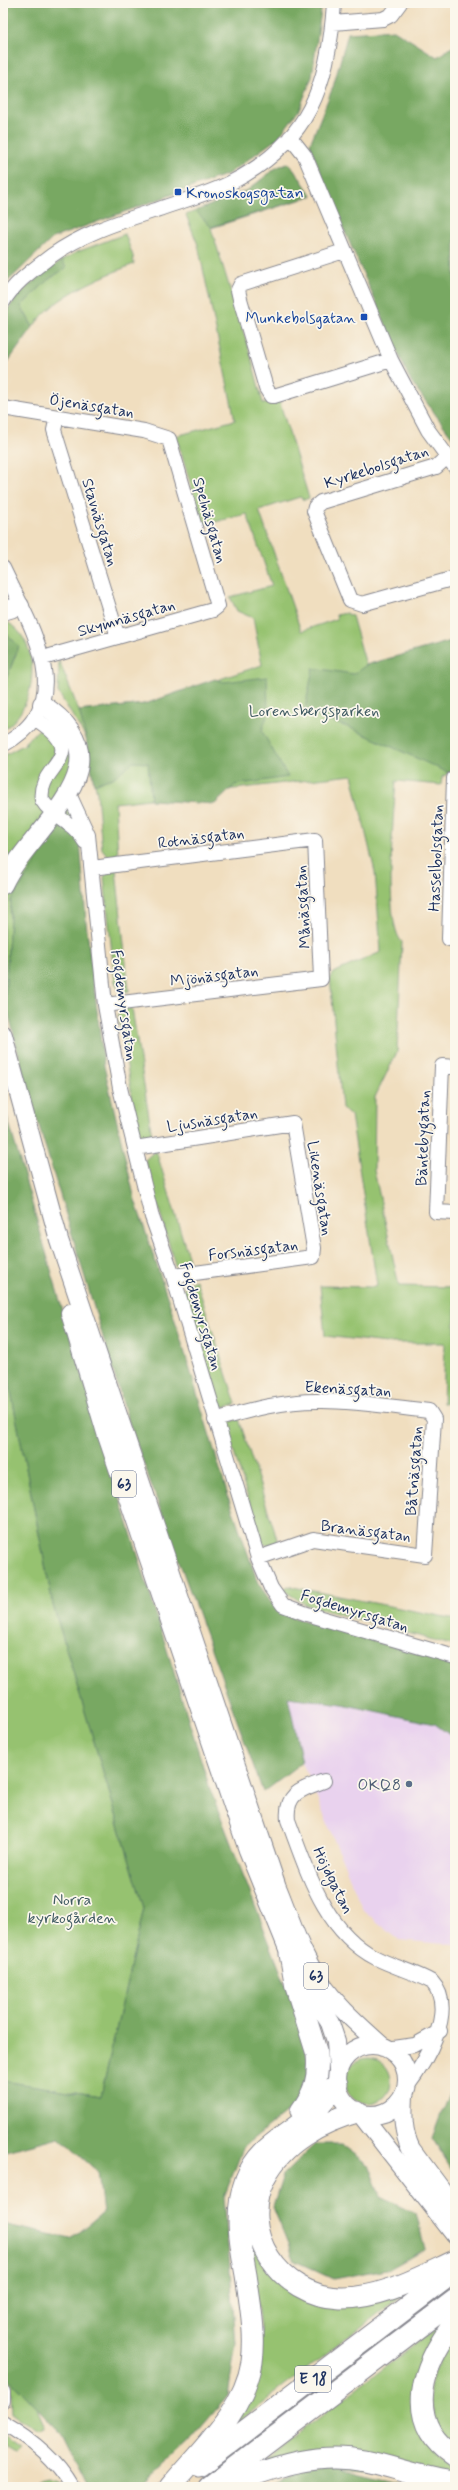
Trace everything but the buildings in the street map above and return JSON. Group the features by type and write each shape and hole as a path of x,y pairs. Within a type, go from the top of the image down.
{"highway":[{"path":"171,2487 224,2423 247,2381 252,2361 252,2316 239,2231 240,2207 247,2178 266,2149 308,2102 315,2090 318,2076 317,2054 296,1987 290,1954"},
{"path":"274,2141 311,2115 337,2077"},
{"path":"358,2113 323,2124 303,2136 284,2152 265,2176 259,2190 256,2217 257,2230 268,2259 281,2274 297,2285 318,2294 340,2298 389,2289 455,2261"},
{"name":"E 18","path":"171,2487 455,2271"},
{"name":"E 18","path":"209,2487 455,2300"},
{"path":"455,2322 427,2367 422,2401 424,2416 430,2430 448,2452 455,2457"},
{"path":"219,2487 294,2461 324,2458 364,2461 455,2482"}],"main road":[{"path":"3,611 20,606"},
{"path":"3,885 20,857 55,814 69,794 78,774 80,764 77,744 65,722 38,711"},
{"name":"63","path":"3,1035 59,1240 277,1887 306,1958 318,1980 339,2006 385,2048 397,2055 404,2065 407,2076 403,2118 406,2139 411,2149 455,2208"},
{"name":"63","path":"3,1078 49,1244 106,1433 248,1850 290,1954 330,2023 336,2041 337,2077 343,2101 358,2113 455,2235"},
{"path":"337,2077 342,2061 356,2049 365,2046 385,2048"},
{"path":"358,2113 370,2115 390,2110 405,2091"}],"street":[{"path":"3,302 35,268 64,246 88,233 231,183 266,162 290,137 307,116 319,92 329,55 334,3"},
{"path":"333,23 383,19 391,15 400,3"},
{"path":"290,137 305,156 391,360 428,430 451,462"},
{"path":"344,251 241,284 238,290 240,299 266,388 271,396 391,360"},
{"name":"Öjenäsgatan","path":"3,408 144,431 169,439 171,444"},
{"name":"Stavnäsgatan","path":"57,417 54,430 118,637"},
{"name":"Spelnäsgatan","path":"171,444 218,606"},
{"name":"Kyrkebolsgatan","path":"451,462 321,502 315,507 350,600 355,603 362,604 455,578"},
{"path":"3,568 43,658 45,678 38,711 20,734 3,746"},
{"name":"Skymnäsgatan","path":"43,658 213,610 218,606"},
{"name":"Fogdemyrsgatan","path":"38,711 56,734 61,748 59,763 45,782 41,795 44,804 75,828 90,851"},
{"name":"Hasselbolsgatan","path":"452,939 454,778"},
{"name":"Fogdemyrsgatan","path":"69,794 73,806 85,827 90,851 105,1005 120,1088 152,1217 173,1276 215,1420 258,1558 271,1588 284,1605 307,1614 455,1657"},
{"name":"Rotnäsgatan","path":"92,868 315,840"},
{"name":"Månäsgatan","path":"315,840 322,973"},
{"name":"Mjönäsgatan","path":"105,1005 312,981 321,978 322,973"},
{"name":"Bäntebygatan","path":"449,1066 436,1212 455,1213"},
{"name":"Ljusnäsgatan","path":"135,1148 294,1123"},
{"name":"Likenäsgatan","path":"294,1123 314,1248 312,1257"},
{"name":"Forsnäsgatan","path":"173,1276 312,1257"},
{"name":"Ekenäsgatan","path":"215,1420 250,1409 287,1403 322,1400 418,1410 432,1414"},
{"name":"Båtnäsgatan","path":"425,1555 434,1419 432,1414"},
{"name":"Branäsgatan","path":"258,1558 313,1539 425,1555"},
{"name":"Höjdgatan","path":"324,1781 300,1790 289,1802 288,1820 309,1874 328,1912 349,1939 376,1958 425,1978 437,1987 445,2007 445,2016 427,2058 405,2091"},
{"path":"385,2048 415,2045 440,2030"},
{"path":"3,2392 3,2401"},
{"path":"3,2423 24,2436 53,2460 72,2487"}],"shaded area":[{"path":"288,1697 342,1704 435,1724 455,1739 455,1945 399,1940 363,1910 302,1762"}],"green space":[{"path":"3,3 322,3 312,77 299,110 278,138 228,174 53,238 3,286"},
{"path":"394,30 437,57 455,45 455,441 410,380 327,191 310,144 333,87 348,33"},
{"name":"Lorensbergsparken","path":"287,163 293,168 312,196 211,228 250,353 263,403 279,400 309,498 304,500 300,497 259,510 301,631 337,619 336,615 346,613 352,616 366,665 455,640 449,773 442,777 441,785 396,781 392,840 391,891 396,931 402,942 397,1052 375,1097 374,1170 399,1286 455,1287 455,1404 443,1403 445,1343 387,1343 325,1336 320,1286 371,1287 377,1285 351,1115 342,1108 330,977 333,973 381,952 375,872 352,775 115,803 118,855 108,856 102,849 97,793 86,738 58,692 59,660 79,711 145,704 262,665 253,618 237,611 230,597 272,586 247,514 203,525 176,436 235,420 198,245 186,215 248,190 276,168"},
{"path":"287,163 293,168 312,196 211,227 196,211 248,190 276,168"},
{"path":"125,234 133,256 134,264 92,282 65,297 42,316 33,327 21,306 49,279 65,268 62,260 77,252"},
{"path":"62,260 66,268 49,279 21,306 33,327 5,366 3,366 2,323 13,301 28,286"},
{"path":"3,620 16,629 25,642 31,657 32,674 30,690 24,706 15,720 3,730 3,687 19,646 3,630"},
{"path":"3,630 19,646 3,687"},
{"path":"455,640 455,774 449,773 348,727 304,713 313,668 354,674 366,665"},
{"path":"267,677 268,713 262,731 288,777 235,785 215,804 151,800 148,763 133,762 113,778 94,784 86,738 79,711 145,704 215,679 224,682"},
{"path":"49,728 68,738 73,762 80,839 11,900 5,999 3,990 3,756 27,743 24,743 38,730"},
{"path":"60,825 80,839 86,922 104,1066 135,1200 173,1314 228,1496 258,1583 274,1606 292,1617 455,1665 455,1739 435,1724 342,1704 288,1697 302,1762 263,1792 129,1423 24,1076 5,999 11,900"},
{"path":"116,870 129,991 120,992 115,982 104,877 108,872"},
{"path":"132,1008 152,1136 143,1136 138,1131 118,1014 122,1010"},
{"path":"3,1102 68,1329 210,1789 303,2030 310,2074 293,2107 244,2146 224,2197 236,2343 228,2396 191,2439 139,2487 88,2487 61,2433 3,2372 3,2219 7,2225 71,2239 103,2213 98,2172 59,2137 3,2152 3,2081 101,2096 144,1908 53,1605 3,1351"},
{"path":"156,1150 191,1266 179,1268 175,1265 145,1160"},
{"path":"196,1280 236,1404 224,1407 219,1404 183,1291 186,1284"},
{"name":"Norra kyrkogården","path":"3,1351 53,1605 144,1908 101,2096 3,2081"},
{"path":"239,1419 278,1542 267,1545 262,1543 226,1427 229,1422"},
{"path":"288,1586 455,1619 455,1646 306,1605 283,1590"},
{"path":"368,2058 381,2062 387,2068 391,2081 387,2094 381,2100 368,2104 355,2100 349,2094 345,2081 349,2068 355,2062"},
{"path":"455,2077 455,2174 432,2138"},
{"path":"315,2144 341,2144 368,2164 380,2196 416,2213 425,2249 391,2268 334,2279 295,2261 273,2207 283,2175"},
{"path":"249,2238 269,2274 295,2296 409,2290 233,2426 260,2377 261,2327"},
{"path":"441,2325 418,2370 438,2454 455,2470 455,2475 426,2470 257,2464"},
{"path":"455,2339 455,2445 444,2434 436,2420 431,2403 430,2388 436,2368 443,2355"},
{"path":"5,2375 36,2406 45,2427 39,2431 12,2414 11,2392"},
{"path":"3,2435 20,2447 15,2452 3,2445"},
{"path":"334,2467 431,2487 260,2487 287,2473 304,2469"},
{"path":"48,2479 58,2482 61,2487 35,2487 40,2481"}],"place":[{"name":"Kronoskogsgatan","path":"178,192"},
{"name":"Munkebolsgatan","path":"364,317"},
{"name":"OKQ8","path":"409,1784"}]}
